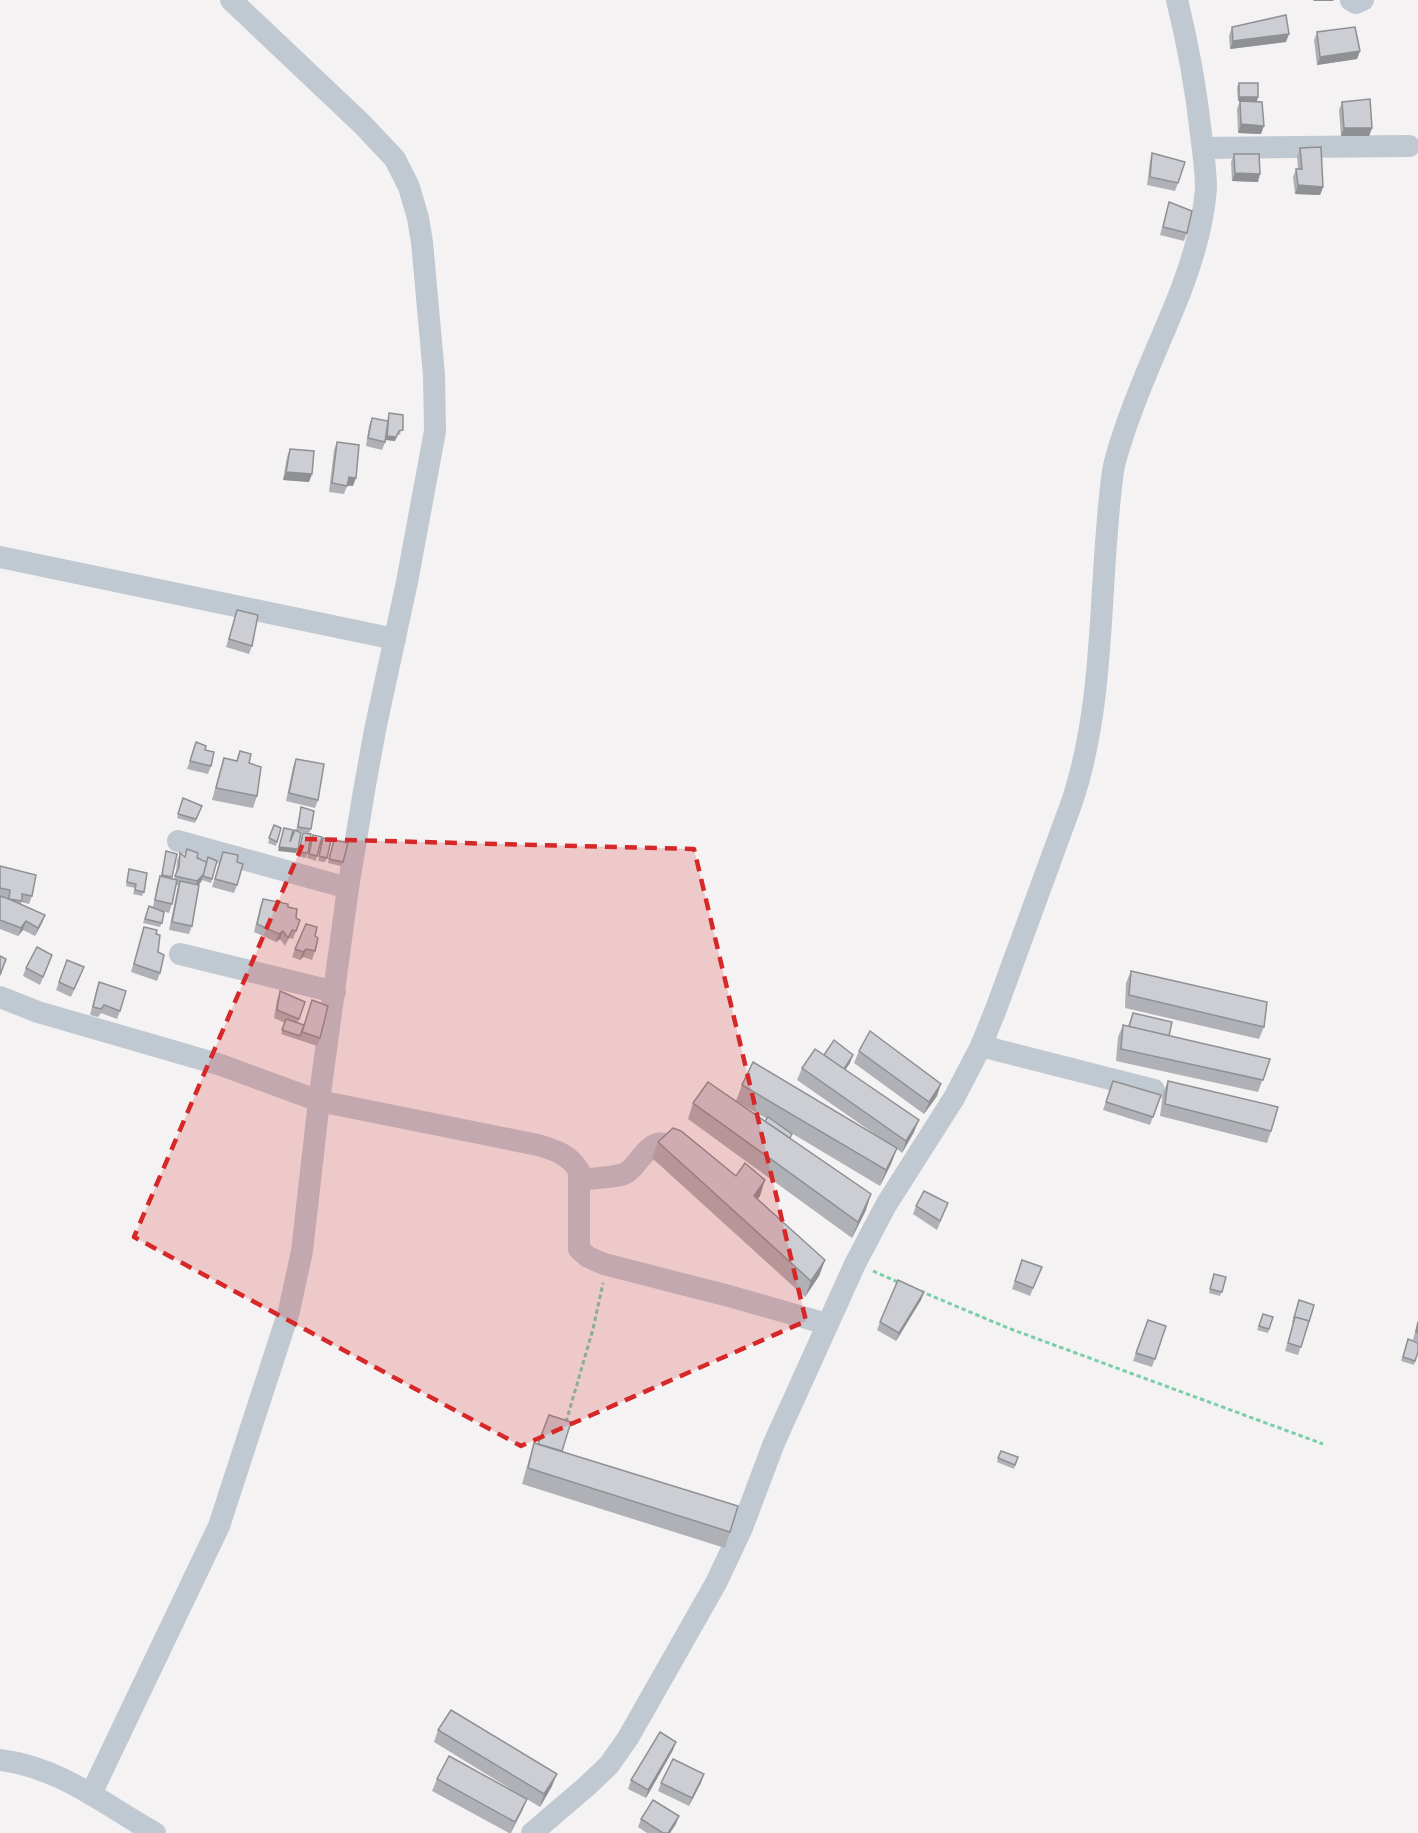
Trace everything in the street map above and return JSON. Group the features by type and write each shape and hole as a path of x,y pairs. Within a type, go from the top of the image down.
{"street":[{"path":"91,1794 219,1526 289,1311 302,1251 319,1101 348,888 375,730 435,431 434,375 422,242 418,218 404,175 382,143 231,0"},
{"path":"532,1833 609,1765 628,1738 671,1665 716,1583 742,1528 774,1443 855,1264 886,1205 954,1098 981,1046 1084,764 1092,723 1106,529 1113,469 1132,406 1184,281 1196,244 1205,190 1206,172 1198,111 1177,0"},
{"path":"1351,0 1356,3 1363,0"},
{"path":"1203,148 1409,146"},
{"path":"0,557 395,639"},
{"path":"178,841 348,888"},
{"path":"180,954 334,992"},
{"path":"0,997 38,1012 221,1065 319,1101 554,1150 574,1162 579,1171 579,1248 588,1257 604,1264 827,1324"},
{"path":"981,1046 1154,1090"},
{"path":"580,1180 623,1174 656,1143 664,1143 702,1162"},
{"path":"0,1760 23,1763 45,1771 91,1794 155,1833"}],"path":[{"path":"566,1422 602,1292 604,1264"},
{"path":"855,1264 909,1287"},
{"path":"920,1292 1008,1328 1323,1444"}],"highlighted area":[{"path":"305,839 694,849 806,1321 521,1446 134,1237"}],"building":[{"path":"1286,15 1289,34 1233,41 1232,27"},
{"path":"1355,27 1360,51 1320,57 1317,32"},
{"path":"1239,83 1258,83 1258,97 1239,97"},
{"path":"1370,99 1372,128 1344,128 1342,102"},
{"path":"1240,101 1262,102 1264,126 1241,124"},
{"path":"1321,147 1323,187 1298,185 1296,169 1302,169 1300,148"},
{"path":"1152,153 1185,162 1178,183 1150,177"},
{"path":"1234,154 1259,154 1260,174 1235,173"},
{"path":"1169,202 1192,211 1187,233 1163,227"},
{"path":"389,413 403,415 403,430 399,431 396,437 387,436"},
{"path":"372,418 388,421 385,442 368,438"},
{"path":"337,442 359,445 356,478 349,477 347,486 332,483"},
{"path":"290,449 314,451 312,474 286,472"},
{"path":"237,610 258,615 252,646 229,639"},
{"path":"196,742 206,746 205,750 214,752 211,766 190,761"},
{"path":"240,751 251,754 249,763 261,767 257,796 216,788 224,758 237,761"},
{"path":"296,759 324,764 318,800 289,793"},
{"path":"183,798 202,806 196,819 178,814"},
{"path":"301,807 314,811 311,829 298,827"},
{"path":"274,825 281,828 277,842 269,838"},
{"path":"284,828 293,830 290,842 295,830 301,833 298,849 279,847"},
{"path":"303,833 311,834 308,853 299,852"},
{"path":"313,835 322,837 317,856 309,854"},
{"path":"323,838 331,840 327,858 319,856"},
{"path":"334,840 348,843 343,862 329,859"},
{"path":"187,849 198,853 197,858 207,862 204,874 197,881 175,876 179,867 180,853 185,857"},
{"path":"166,851 177,854 172,877 162,875"},
{"path":"223,852 238,855 237,862 243,864 237,885 215,879"},
{"path":"208,857 217,861 212,879 203,876"},
{"path":"0,866 36,875 32,896 22,894 22,901 9,899 10,890 0,888"},
{"path":"129,869 147,873 144,892 135,890 136,884 127,882"},
{"path":"160,876 177,880 172,904 155,900"},
{"path":"180,881 199,885 192,926 172,922"},
{"path":"0,896 45,915 38,928 26,921 21,928 0,920"},
{"path":"263,899 288,904 288,907 297,909 296,918 300,920 296,931 292,930 288,938 283,931 279,934 257,924"},
{"path":"149,906 164,912 162,923 145,919"},
{"path":"306,924 317,927 315,936 318,938 315,951 306,949 303,952 295,949"},
{"path":"144,927 157,930 156,934 160,935 158,952 164,955 160,973 134,964"},
{"path":"37,947 52,955 43,977 26,968"},
{"path":"0,956 6,959 0,975"},
{"path":"67,960 84,967 74,989 59,982"},
{"path":"1131,971 1267,1002 1264,1027 1129,995"},
{"path":"99,982 126,991 120,1011 104,1005 101,1009 93,1007"},
{"path":"280,991 305,1002 299,1019 277,1010"},
{"path":"312,1000 328,1006 320,1038 302,1032"},
{"path":"1133,1013 1172,1022 1169,1036 1129,1027"},
{"path":"286,1019 304,1025 300,1036 282,1030"},
{"path":"1123,1025 1270,1059 1263,1080 1121,1049"},
{"path":"870,1031 941,1084 929,1102 859,1051"},
{"path":"834,1040 853,1055 844,1069 824,1055"},
{"path":"815,1049 919,1120 906,1141 802,1068"},
{"path":"753,1062 897,1148 886,1170 742,1085"},
{"path":"1113,1081 1161,1095 1153,1117 1106,1102"},
{"path":"1168,1081 1278,1107 1271,1131 1165,1104"},
{"path":"708,1082 871,1194 858,1222 693,1103"},
{"path":"768,1117 792,1134 790,1138 765,1121"},
{"path":"673,1128 681,1131 736,1176 745,1163 765,1180 754,1196 825,1260 811,1281 658,1142"},
{"path":"924,1191 948,1203 940,1221 916,1206"},
{"path":"1022,1260 1042,1267 1033,1288 1015,1281"},
{"path":"1214,1274 1226,1277 1222,1292 1210,1289"},
{"path":"898,1280 924,1292 899,1333 880,1322"},
{"path":"1299,1300 1314,1305 1309,1322 1294,1318"},
{"path":"1263,1314 1273,1317 1269,1329 1259,1326"},
{"path":"1295,1317 1309,1321 1301,1347 1288,1343"},
{"path":"1148,1320 1166,1326 1155,1359 1136,1353"},
{"path":"1408,1339 1418,1343 1415,1361 1403,1357"},
{"path":"549,1415 571,1422 562,1451 538,1444"},
{"path":"534,1443 738,1506 730,1532 528,1468"},
{"path":"1001,1451 1018,1457 1015,1465 998,1458"},
{"path":"451,1710 557,1774 544,1794 438,1730"},
{"path":"660,1732 676,1742 648,1790 631,1780"},
{"path":"449,1756 527,1799 515,1822 437,1779"},
{"path":"673,1759 704,1774 692,1798 661,1783"},
{"path":"653,1800 679,1816 668,1833 663,1833 641,1819"}]}
